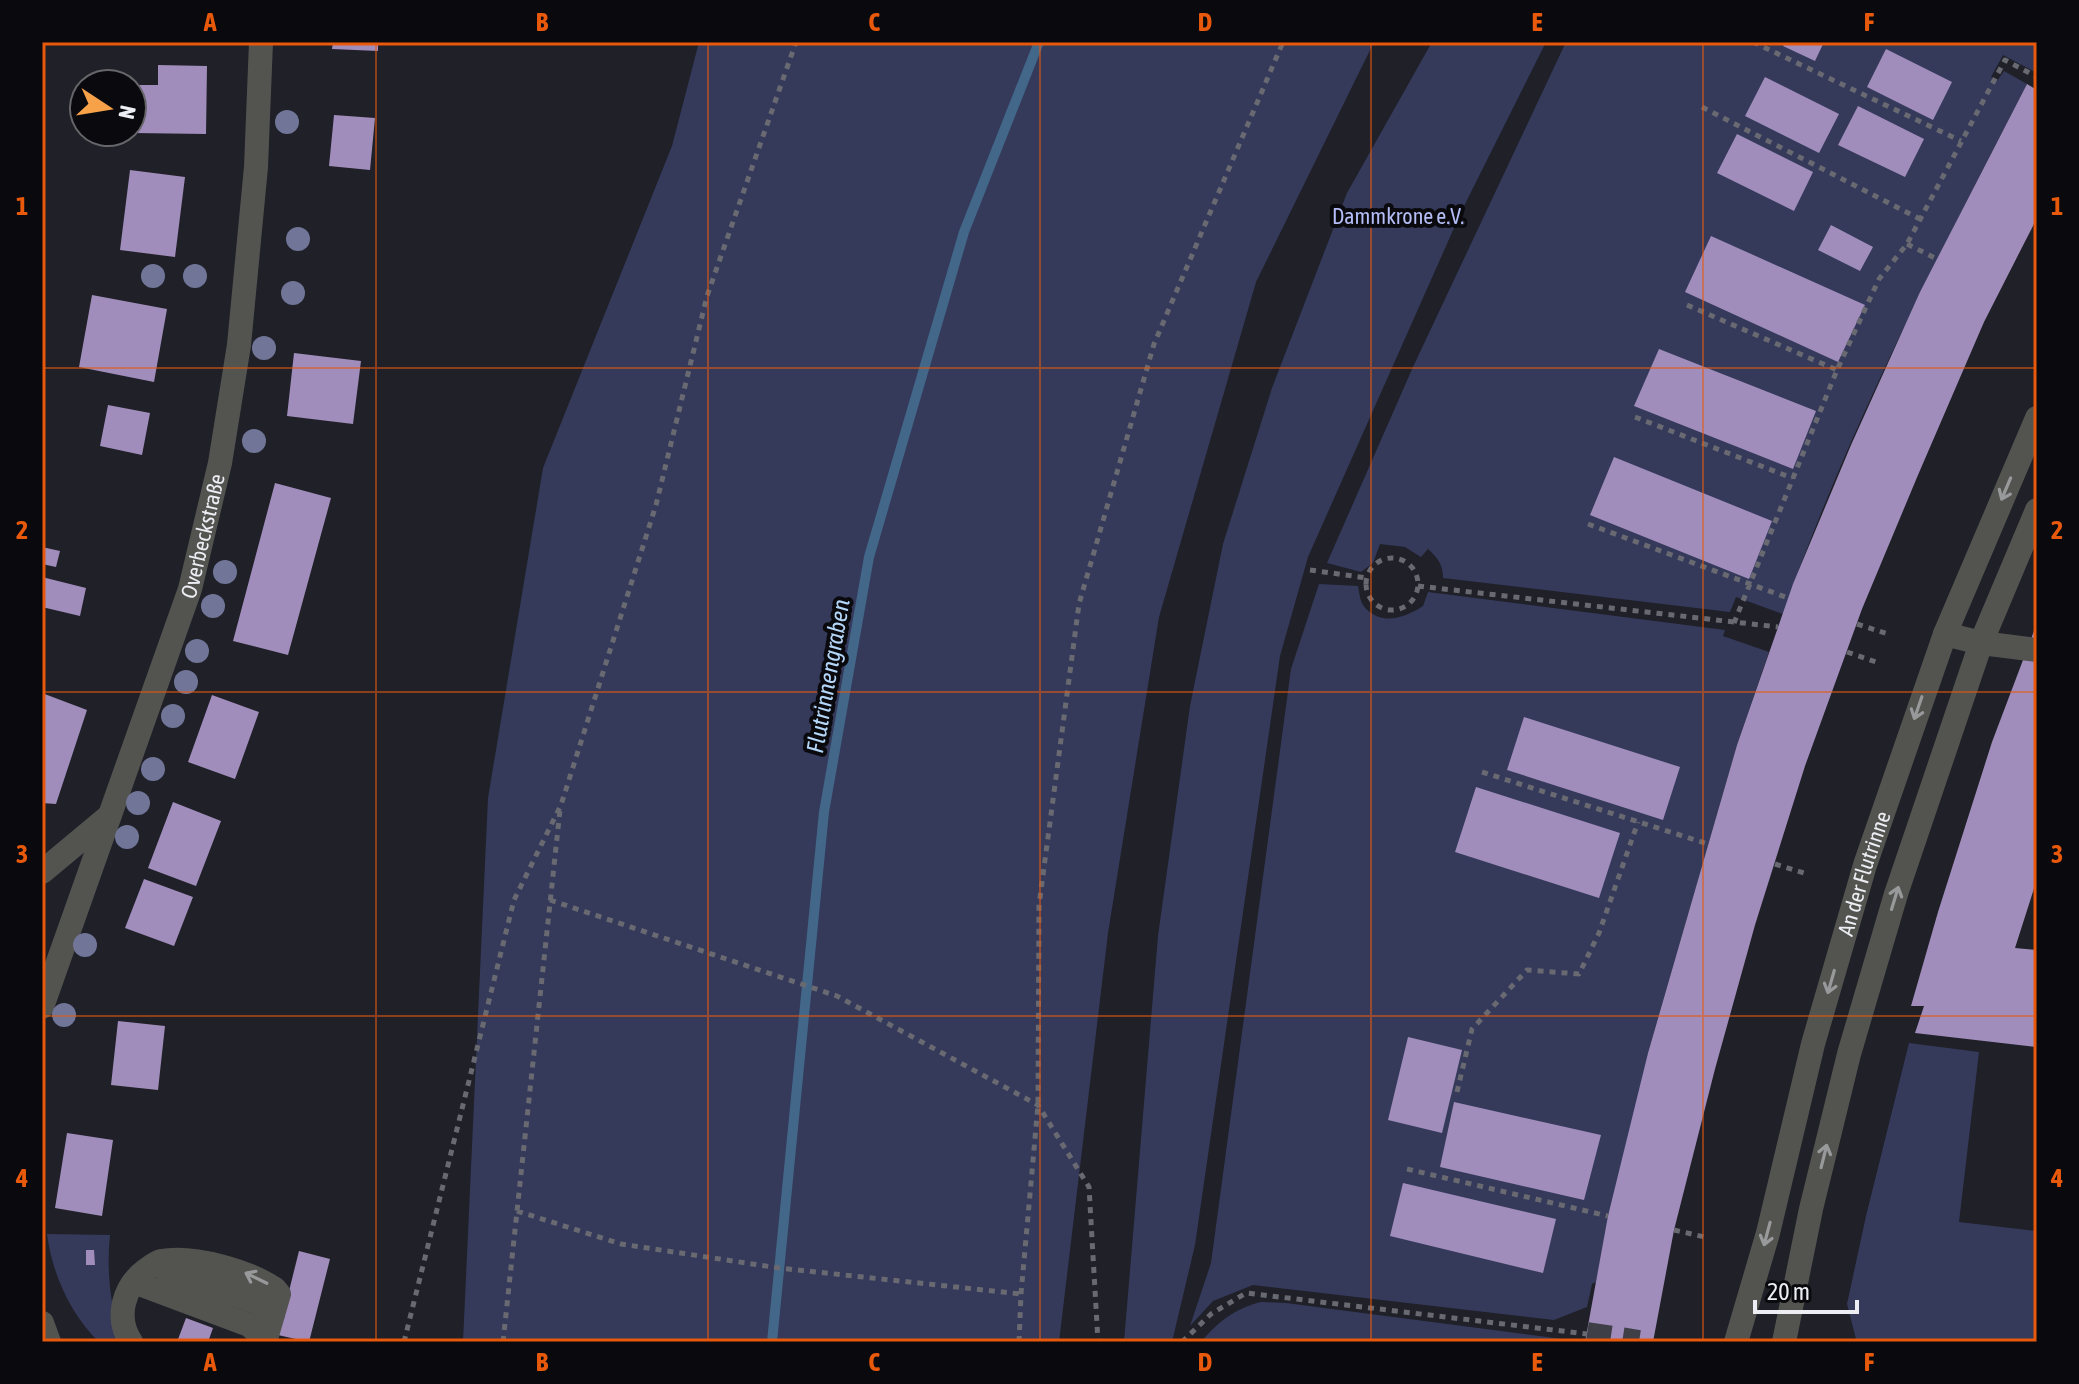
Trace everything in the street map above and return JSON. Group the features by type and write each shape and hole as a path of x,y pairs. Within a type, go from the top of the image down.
{"street":[{"name":"Overbeckstraße","path":"42,1007 190,589 220,463 239,345 256,167 261,42"},
{"name":"An der Flutrinne","path":"1736,1342 1768,1233 1813,1044 1865,865 1945,634 2037,418"},
{"name":"An der Flutrinne","path":"1784,1342 1811,1209 1849,1054 1896,894 1981,643 2037,510"},
{"path":"1945,634 1981,643 2037,650"},
{"path":"42,872 110,816"},
{"path":"131,1342 125,1333 122,1313 125,1296 134,1282 153,1265 258,1303 273,1314 264,1342"},
{"path":"134,1282 249,1325 264,1342"},
{"path":"42,1323 49,1342"}],"path":[{"path":"404,1342 514,900 561,805 656,505 707,296 796,42"},
{"path":"1019,1342 1038,1105 1039,905 1079,604 1154,344 1283,42"},
{"path":"1753,42 1961,141"},
{"path":"1734,623 1837,370 1879,279 1907,244 2005,60 2037,77"},
{"path":"1702,107 1920,219"},
{"path":"1907,244 1937,259"},
{"path":"1687,305 1837,370"},
{"path":"1635,417 1792,478"},
{"path":"1588,524 1788,598"},
{"path":"1393,557 1411,565 1417,575 1418,586 1413,600 1407,605 1388,610 1374,603 1370,597 1367,578 1376,562 1393,557"},
{"path":"1310,570 1367,578"},
{"path":"1418,586 1778,627"},
{"path":"1857,624 1891,635"},
{"path":"1847,652 1879,663"},
{"path":"1482,772 1708,844"},
{"path":"503,1342 561,805"},
{"path":"1457,1092 1472,1029 1527,970 1579,974 1599,933 1638,822"},
{"path":"1775,864 1804,873"},
{"path":"550,900 837,996 1038,1105 1089,1187 1098,1342"},
{"path":"1407,1169 1608,1216"},
{"path":"517,1211 621,1244 779,1268 1021,1294"},
{"path":"1674,1230 1709,1238"},
{"path":"1182,1342 1211,1314 1246,1293 1587,1334"}],"green space":[{"path":"699,42 1374,42 1256,282 1159,617 1108,933 1059,1342 463,1342 488,798 543,468 672,146"},
{"name":"Dammkrone e.V.","path":"1432,42 1546,42 1462,210 1308,557 1280,656 1195,1245 1172,1342 1124,1342 1158,936 1190,706 1223,544 1272,388 1347,193"},
{"path":"1566,42 2037,42 2037,73 2003,55 1991,77 1997,81 2004,71 2027,84 1865,411 1808,545 1783,614 1736,597 1730,612 1443,578 1439,562 1428,549 1421,557 1405,547 1380,544 1373,563 1361,572 1327,563 1413,367"},
{"path":"1319,584 1358,586 1363,605 1369,612 1384,618 1400,617 1423,606 1428,592 1725,630 1723,636 1769,652 1737,745 1648,1053 1596,1282 1592,1284 1587,1307 1554,1320 1253,1285 1213,1301 1190,1326 1211,1263 1291,669"},
{"path":"1909,1043 1979,1052 1959,1222 2037,1231 2037,1342 1879,1342 1856,1339 1847,1304"},
{"path":"47,1234 110,1235 110,1289 121,1342 99,1342 79,1319 58,1278"},
{"path":"1261,1302 1585,1342 1201,1342 1228,1317"}],"building":[{"path":"333,42 378,42 378,51 332,49"},
{"path":"1785,42 1824,42 1815,61 1783,46"},
{"path":"1886,49 1952,82 1933,120 1867,87"},
{"path":"158,65 207,66 206,134 148,133 148,85 158,85"},
{"path":"1765,77 1839,114 1819,153 1745,116"},
{"path":"2027,84 2037,90 2037,218 1984,322 1918,475 1862,609 1805,766 1755,925 1715,1069 1674,1230 1653,1342 1585,1342 1608,1216 1648,1053 1737,745 1793,584 1920,292"},
{"path":"1858,106 1924,139 1905,177 1838,145"},
{"path":"334,115 375,118 370,170 329,166"},
{"path":"1737,134 1813,172 1794,211 1717,173"},
{"path":"130,170 185,177 175,257 120,250"},
{"path":"1831,225 1873,247 1860,271 1818,250"},
{"path":"1711,236 1865,305 1838,362 1685,292"},
{"path":"92,295 167,309 154,382 79,367"},
{"path":"1659,349 1816,411 1793,469 1634,406"},
{"path":"294,353 361,361 353,424 287,416"},
{"path":"108,405 150,413 142,455 100,446"},
{"path":"1614,457 1772,521 1749,579 1590,515"},
{"path":"275,483 331,498 288,655 233,641"},
{"path":"42,547 60,551 56,567 42,564"},
{"path":"42,577 86,588 80,616 42,607"},
{"path":"2037,623 2037,879 2015,948 2037,950 2037,1047 1915,1033 1924,1006 1911,1006 1938,912 1992,742"},
{"path":"42,693 87,710 56,804 42,803"},
{"path":"212,695 259,712 235,779 188,762"},
{"path":"1524,717 1680,767 1663,820 1507,770"},
{"path":"1476,787 1620,833 1599,898 1455,852"},
{"path":"173,802 221,821 196,886 148,868"},
{"path":"144,879 193,897 174,946 125,928"},
{"path":"118,1021 165,1026 158,1090 111,1085"},
{"path":"1408,1037 1462,1050 1442,1133 1388,1120"},
{"path":"1454,1102 1601,1135 1584,1200 1440,1167"},
{"path":"67,1133 113,1140 102,1216 55,1208"},
{"path":"1403,1183 1556,1219 1543,1273 1390,1236"},
{"path":"86,1250 94,1250 95,1265 86,1265"},
{"path":"299,1251 330,1259 309,1342 278,1335"},
{"path":"186,1318 213,1328 208,1342 177,1342"}],"waterway":[{"name":"Flutrinnengraben","path":"772,1342 824,812 869,557 964,232 1039,42"}],"tunnel":[{"path":"1587,1334 1639,1342"}]}
